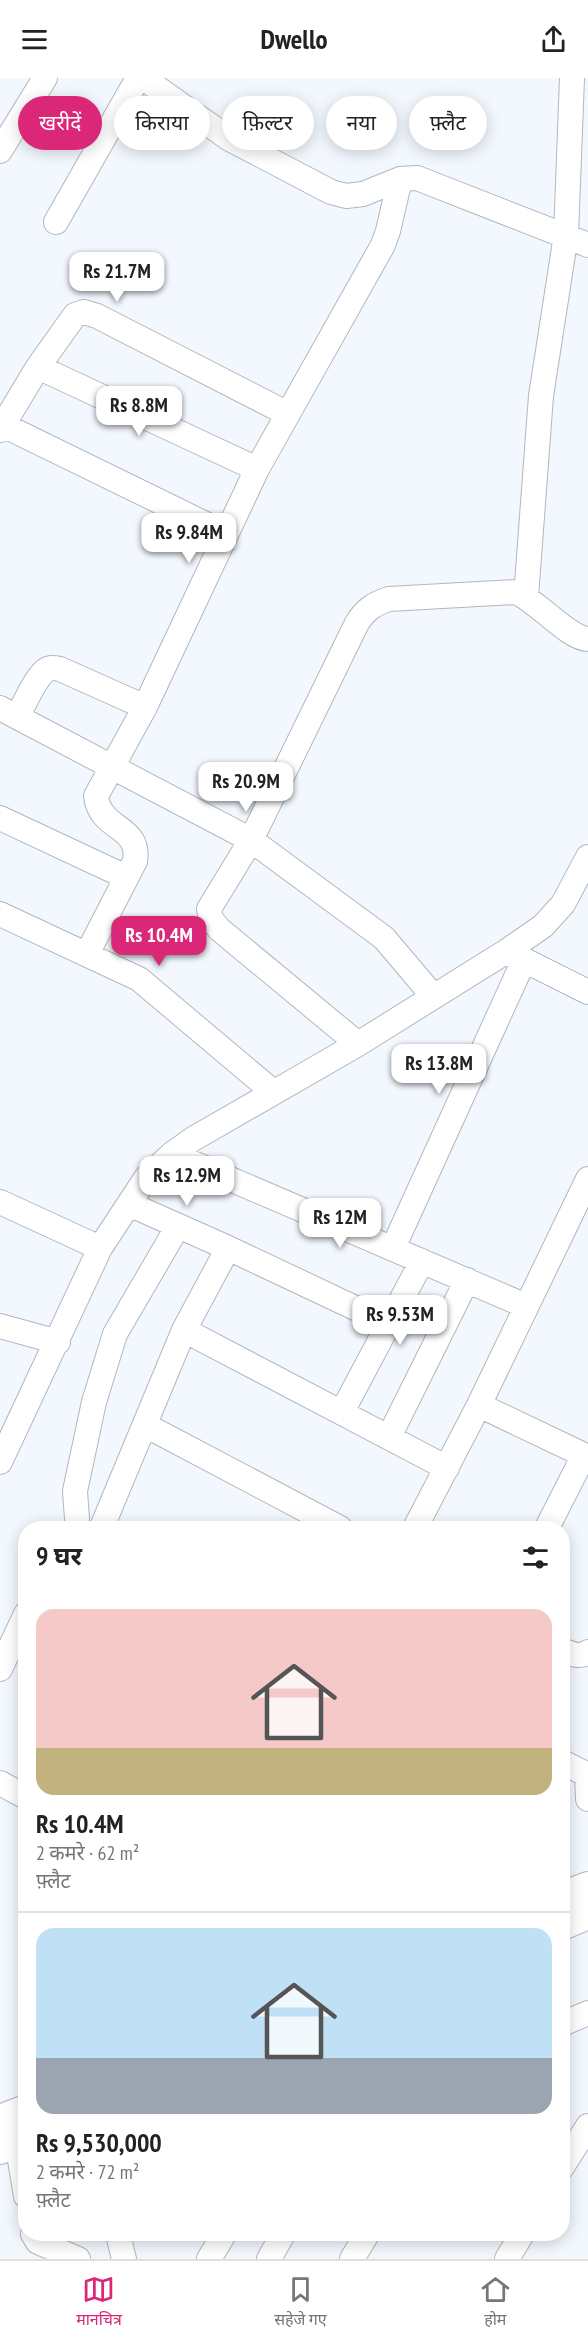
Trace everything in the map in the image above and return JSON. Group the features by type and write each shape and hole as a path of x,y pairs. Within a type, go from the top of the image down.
{"main road":[{"path":"570,1894 588,1887"},
{"path":"570,1922 588,1914"}],"street":[{"path":"0,151 45,78"},
{"path":"56,222 141,78 228,138 331,192 346,196 363,194 400,179 417,178 588,245"},
{"path":"526,597 541,396 566,235 572,78"},
{"path":"87,954 135,861 137,849 129,836 105,818 98,808 96,796 146,707 257,469 383,245 400,179"},
{"path":"226,534 1,428 38,367 75,315 84,312 97,316 288,414"},
{"path":"38,367 257,469"},
{"path":"358,1044 219,929 211,919 209,909 251,840 364,611 389,599 516,592 526,597 575,635 588,639"},
{"path":"146,707 60,669 52,668 45,671 8,713 251,840 384,938 433,996"},
{"path":"0,818 126,877"},
{"path":"393,1248 515,956 554,915 588,857"},
{"path":"0,914 126,972 154,990 272,1092"},
{"path":"0,1462 100,1248 146,1178 172,1154 272,1092 358,1044 433,996 515,956"},
{"path":"515,956 588,992"},
{"path":"172,1154 526,1306"},
{"path":"420,1521 586,1188"},
{"path":"0,1202 100,1248"},
{"path":"129,1204 389,1324"},
{"path":"72,1521 75,1491 94,1402 115,1334 178,1226"},
{"path":"106,1521 184,1330 228,1248"},
{"path":"342,1412 422,1261"},
{"path":"389,1437 467,1280"},
{"path":"0,1326 58,1342"},
{"path":"184,1330 447,1468"},
{"path":"479,1405 586,1456 551,1521"},
{"path":"145,1425 327,1521"},
{"path":"0,1669 18,1631"},
{"path":"570,1653 574,1655 588,1652"},
{"path":"570,1766 588,1775 588,1799"},
{"path":"0,1783 18,1793"},
{"path":"570,2021 588,2013"},
{"path":"570,2154 588,2126"},
{"path":"11,2127 18,2159"},
{"path":"37,2241 78,2259"},
{"path":"120,2241 124,2259"},
{"path":"269,2259 279,2241"},
{"path":"352,2259 363,2241"},
{"path":"507,2259 518,2241"}]}
